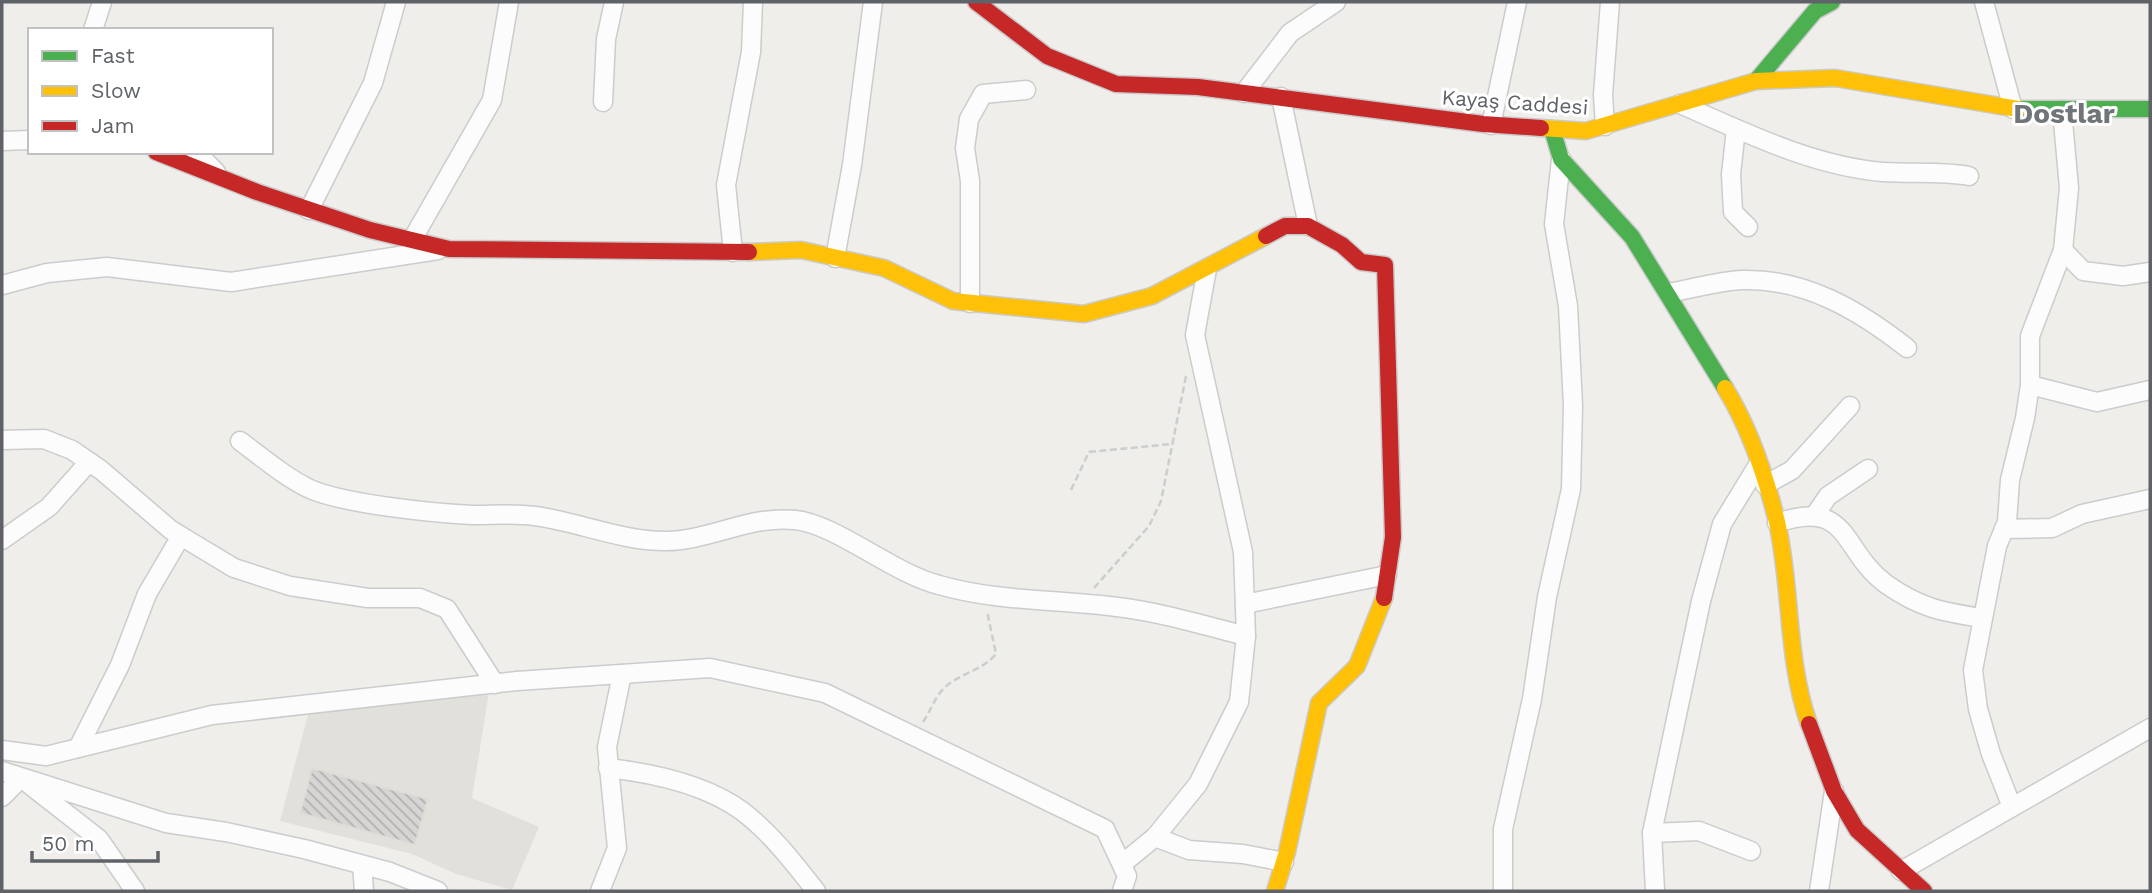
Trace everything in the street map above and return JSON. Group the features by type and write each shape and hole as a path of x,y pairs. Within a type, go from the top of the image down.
{"street":[{"path":"94,28 102,2"},
{"path":"309,209 373,83 396,2"},
{"path":"412,240 492,100 509,2"},
{"path":"603,102 606,40 614,2"},
{"path":"733,252 726,185 751,51 753,2"},
{"path":"835,258 852,165 873,2"},
{"name":"Kayaş Caddesi","path":"976,2 1047,56 1116,84 1198,87 1491,125 1586,131 1756,80 1835,78 2013,108 2150,109"},
{"path":"1244,93 1290,33 1336,2"},
{"path":"1491,125 1517,2"},
{"path":"1605,126 1602,95 1610,2"},
{"path":"1756,80 1815,12 1832,2"},
{"path":"1984,2 2013,108"},
{"path":"970,303 971,181 965,148 969,119 982,94 1026,90"},
{"path":"1281,97 1308,226"},
{"path":"1680,104 1823,161 1883,172 1938,171 1969,176"},
{"path":"2012,807 1991,754 1978,709 1973,670 1997,546 2010,504 2010,480 2030,385 2031,336 2063,250 2069,188 2062,110"},
{"path":"1736,128 1731,174 1733,212 1748,227"},
{"path":"1503,891 1503,829 1532,699 1547,597 1571,489 1573,405 1568,306 1554,224 1561,159 1552,129"},
{"path":"2,141 28,140"},
{"path":"161,154 309,209 412,240 449,248"},
{"path":"198,154 221,177"},
{"path":"1561,159 1632,237 1742,416 1777,523 1787,610 1806,714 1834,791 1857,830 1924,891"},
{"path":"2,285 47,272 107,267 231,282 449,248 733,252 801,250 884,268 953,301 1084,314 1152,296 1285,226 1308,226 1342,245 1361,262 1384,265 1394,478 1394,537 1382,608 1357,666 1318,703 1284,862 1275,891"},
{"path":"2063,250 2083,271 2123,276 2150,272"},
{"path":"1122,864 1155,837 1198,784 1239,702 1246,636 1243,552 1195,335 1207,269"},
{"path":"1668,293 1740,280 1776,281 1808,290 1862,315 1907,348"},
{"path":"2030,385 2097,402 2150,390"},
{"path":"1765,485 1792,470 1850,406"},
{"path":"2,440 44,439 72,450 181,536 234,568 290,586 368,598 420,598 447,609 495,684"},
{"path":"240,441 295,481 341,499 469,515 526,515 623,536 664,541 693,538 745,523 798,520 815,525 916,578 981,595 1040,603 1083,603 1156,614 1246,636"},
{"path":"2,540 50,507 89,462"},
{"path":"1655,891 1652,833 1701,601 1722,524 1758,465"},
{"path":"1815,515 1828,496 1868,469"},
{"path":"2004,529 2052,528 2082,514 2150,499"},
{"path":"1777,523 1815,515 1838,523 1860,559 1885,583 1931,610 1982,618"},
{"path":"78,748 120,665 147,594 181,536"},
{"path":"1245,604 1387,575"},
{"path":"2,750 46,756 212,715 495,684 710,668 825,693 1105,829 1127,876 1122,891"},
{"path":"600,891 617,848 607,747 622,674"},
{"path":"1901,871 2150,728"},
{"path":"608,768 647,773 697,789 741,810 784,851 816,891"},
{"path":"2,771 166,823 226,832 362,864 438,891"},
{"path":"2,797 21,778"},
{"path":"21,778 99,839 135,891"},
{"path":"1819,891 1834,791"},
{"path":"1652,833 1699,831 1751,851"},
{"path":"1155,837 1189,850 1243,854 1284,862"},
{"path":"362,864 364,891"}],"path":[{"path":"1083,603 1104,573 1149,526 1161,501 1187,371"},
{"path":"1071,490 1089,452 1171,444"},
{"path":"916,736 942,690 957,679 986,666 996,654 992,625 981,595"}],"shaded area":[{"path":"489,692 472,798 539,827 512,890 456,874 412,854 280,821 308,715 417,697"}],"building":[{"path":"312,768 428,799 415,845 300,813"}],"traffic: fast":[{"path":"1756,81 1815,11 1832,2"},
{"path":"2018,109 2150,109"},
{"path":"1552,129 1561,159 1632,237 1725,388"}],"traffic: slow":[{"path":"1541,128 1586,131 1756,81 1835,78 2018,109"},
{"path":"749,252 801,250 884,268 953,301 1084,314 1152,296 1266,236"},
{"path":"1725,388 1756,453 1777,522 1796,674 1809,724"},
{"path":"1275,891 1287,852 1319,703 1357,666 1384,598"}],"traffic: jam":[{"path":"976,2 1047,56 1116,84 1198,87 1483,124 1541,128"},
{"path":"161,154 257,192 370,230 449,249 749,252"},
{"path":"1266,236 1285,226 1308,226 1342,245 1361,262 1385,265 1393,537 1384,598"},
{"path":"1809,724 1834,791 1857,830 1924,891"}],"district":[{"name":"Dostlar","path":"2064,113"}]}
